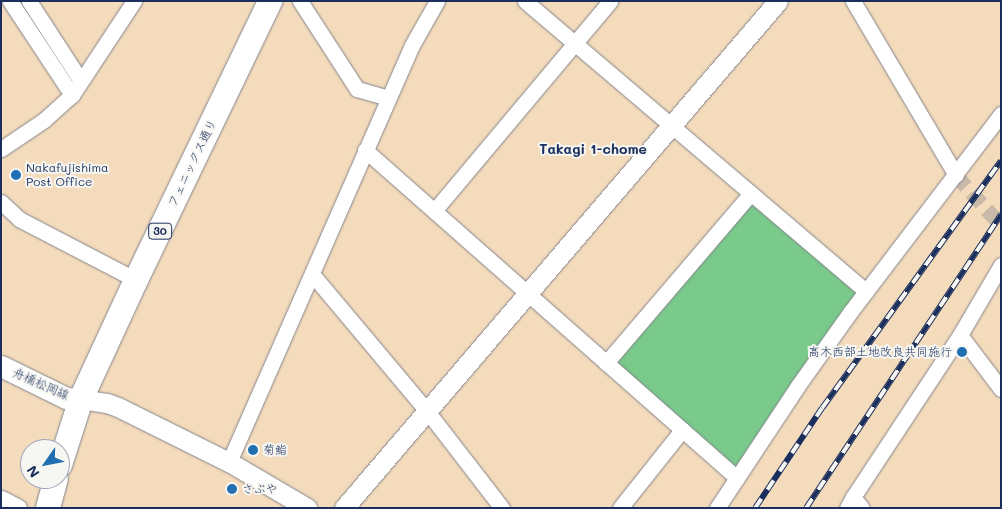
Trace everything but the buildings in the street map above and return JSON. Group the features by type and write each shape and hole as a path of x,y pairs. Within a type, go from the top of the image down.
{"main road":[{"name":"フェニックス通り","path":"68,439 81,399 270,1"},
{"name":"舟橋松岡線","path":"1,366 66,398 81,399"},
{"path":"48,508 53,489"}],"street":[{"path":"10,1 72,95"},
{"path":"29,1 81,81"},
{"path":"1,149 44,120 72,95 134,1"},
{"path":"300,1 357,89 388,98"},
{"path":"229,462 411,47 437,1"},
{"path":"525,1 866,291"},
{"path":"434,211 610,1"},
{"path":"344,508 778,1"},
{"path":"853,1 956,175"},
{"path":"717,508 797,387 866,291 1001,114"},
{"path":"365,150 737,478"},
{"path":"606,362 751,193"},
{"path":"1,202 26,223 136,280"},
{"path":"854,504 960,335 1001,265"},
{"path":"312,274 427,411 502,508"},
{"path":"960,335 1001,390"},
{"path":"81,399 106,403 118,408 229,462 307,508"},
{"path":"620,508 682,430"},
{"path":"1,500 17,508"}],"green space":[{"path":"751,193 866,291 737,478 610,358"}],"tunnel":[{"path":"956,175 1001,225"}],"railway":[{"path":"755,508 822,408 1001,161"},
{"path":"806,508 1001,214"}],"place":[{"name":"Nakafujishima Post Office","path":"16,175"},
{"name":"高木西部土地改良共同施行","path":"962,352"},
{"name":"菊鮨","path":"253,450"},
{"name":"さぶや","path":"232,489"}],"district":[{"name":"Takagi 1-chome","path":"593,149"}]}
